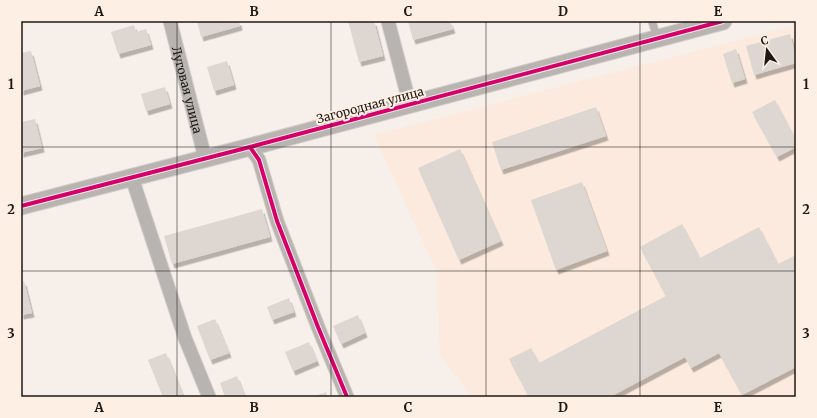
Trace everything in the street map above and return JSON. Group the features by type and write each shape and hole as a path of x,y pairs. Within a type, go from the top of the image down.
{"street":[{"name":"Луговая улица","path":"170,21 205,158"},
{"path":"388,21 410,105"},
{"name":"Загородная улица","path":"21,206 410,105 723,21"},
{"path":"250,147 259,160 277,221 318,326 348,397"},
{"path":"132,178 185,338 209,397"}],"lane":[{"path":"652,21 657,38"}],"shaded area":[{"path":"796,25 796,397 472,397 440,355 437,273 374,135"}],"building":[{"path":"197,21 239,21 240,26 201,37"},
{"path":"348,21 374,21 383,56 359,62"},
{"path":"408,21 450,21 453,29 413,40"},
{"path":"134,25 136,32 146,29 151,45 118,54 111,32"},
{"path":"790,34 796,57 796,63 754,75 746,46"},
{"path":"736,49 745,79 732,83 723,54"},
{"path":"31,51 40,86 21,91 21,53"},
{"path":"227,61 234,85 214,91 207,67"},
{"path":"165,87 170,104 146,111 141,94"},
{"path":"775,100 796,140 796,147 777,157 752,112"},
{"path":"596,107 606,136 501,170 492,142"},
{"path":"35,119 42,148 21,153 21,122"},
{"path":"460,149 501,241 459,260 418,168"},
{"path":"582,182 607,251 556,270 531,200"},
{"path":"262,209 270,237 172,264 164,236"},
{"path":"682,224 700,258 759,227 778,264 796,255 796,367 742,395 719,353 691,368 685,357 610,397 529,397 509,359 531,348 539,363 666,296 640,247"},
{"path":"24,281 32,313 21,315 21,282"},
{"path":"289,298 294,312 272,320 267,307"},
{"path":"358,315 365,333 341,344 333,326"},
{"path":"215,319 229,353 210,360 197,326"},
{"path":"309,342 317,361 293,371 285,352"},
{"path":"166,353 183,395 178,397 163,397 148,360"},
{"path":"237,376 245,397 225,397 220,383"},
{"path":"326,392 328,397 312,397"}],"cycle path":[{"path":"21,206 250,147 723,21"},
{"path":"250,147 259,160 277,221 347,397"}]}
